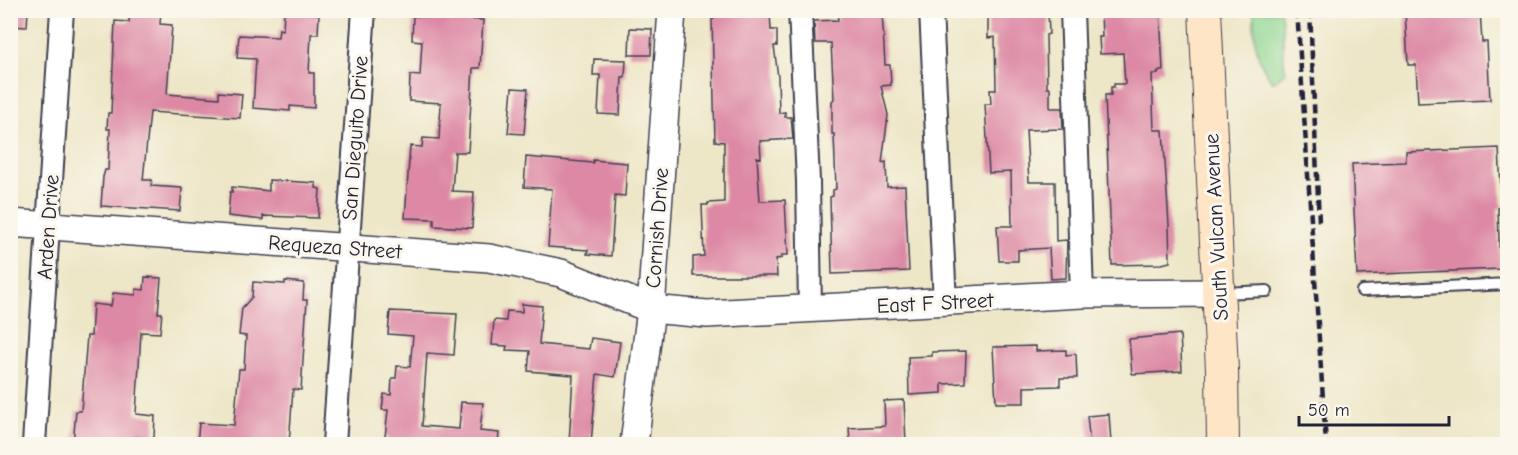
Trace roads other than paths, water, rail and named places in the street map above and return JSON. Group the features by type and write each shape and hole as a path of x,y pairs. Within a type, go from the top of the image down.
{"main road":[{"name":"South Vulcan Avenue","path":"1205,10 1219,293 1223,444"}],"street":[{"name":"Arden Drive","path":"34,444 63,10"},
{"name":"San Dieguito Drive","path":"334,444 364,10"},
{"name":"Cornish Drive","path":"634,444 651,309 672,10"},
{"path":"800,10 808,181 810,310"},
{"path":"931,10 945,303"},
{"path":"1072,10 1082,294"},
{"name":"Requeza Street","path":"10,223 489,258 561,273 651,309"},
{"name":"East F Street","path":"651,309 707,314 1082,294 1219,293"}],"lane":[{"path":"1362,291 1508,284"},
{"path":"1219,293 1267,291"}],"railway":[{"path":"1297,10 1326,444"},
{"path":"1310,10 1319,223"}]}
